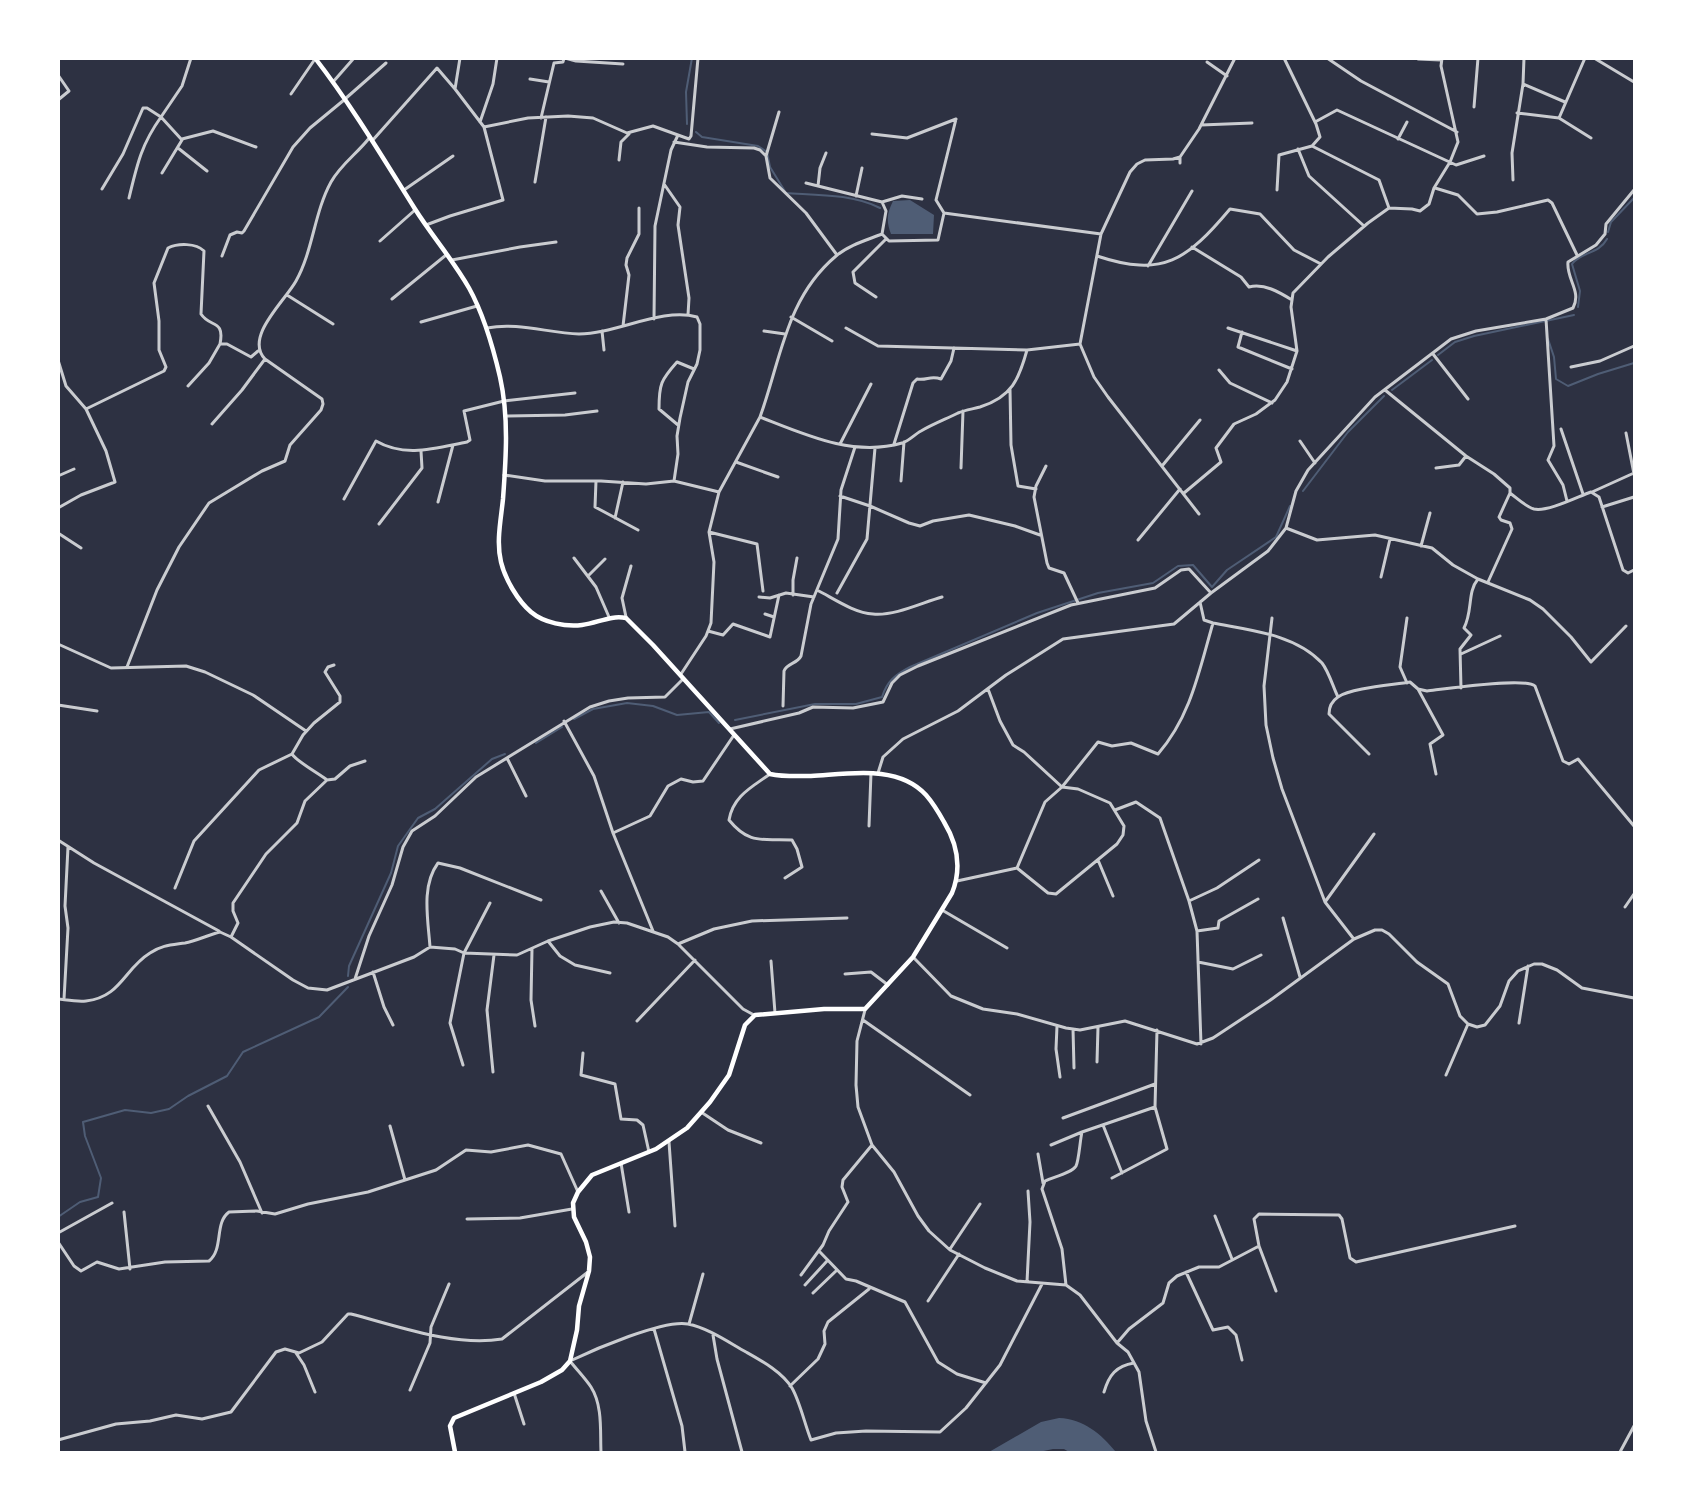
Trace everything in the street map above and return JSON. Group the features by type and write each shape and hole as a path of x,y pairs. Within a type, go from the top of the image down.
{"main road":[{"path":"315,59 333,82 415,210 469,288 487,328 506,416 499,544 501,561 505,573 531,613 557,624 584,625 609,617 626,618 770,774 785,778 871,773 896,777 915,786 926,795 950,831 957,850 957,881 942,910 928,929 913,957 865,1009 824,1009 755,1015 745,1025 729,1075 687,1128 669,1142 649,1152 592,1175 578,1192 572,1209 590,1257 570,1361 562,1370 541,1382 454,1418 450,1426 455,1452"}],"street":[{"path":"129,198 140,154 148,134 182,86 191,58"},
{"path":"333,82 354,58"},
{"path":"455,89 460,58"},
{"path":"480,122 493,84 497,58"},
{"path":"535,182 549,82 554,63 563,62 564,58 576,62 623,64"},
{"path":"619,160 621,142 630,133 653,126 688,139 691,137 698,58"},
{"path":"1180,163 1180,157 1201,125 1235,58"},
{"path":"1277,190 1279,155 1312,146 1320,137 1316,122 1284,58"},
{"path":"1327,58 1361,81 1457,132"},
{"path":"1474,107 1478,58"},
{"path":"1513,180 1512,153 1523,84 1524,58"},
{"path":"1559,118 1586,58"},
{"path":"1594,58 1635,82"},
{"path":"291,93 315,59"},
{"path":"1184,493 1221,462 1216,448 1234,424 1256,414 1272,403 1287,382 1297,351 1293,293 1321,264 1364,226 1389,208 1420,211 1425,209 1458,142 1442,59 1418,59"},
{"path":"1207,62 1227,76"},
{"path":"222,256 230,235 244,231 293,147 310,129 386,63"},
{"path":"127,667 157,590 179,547 208,503 262,471 285,461 290,445 321,410 322,399 265,359 258,351 258,341 262,331 302,269 320,210 333,179 347,161 357,154 437,68 484,128 503,200 426,225"},
{"path":"58,75 69,91 58,100"},
{"path":"530,79 549,82"},
{"path":"1523,84 1566,102"},
{"path":"102,189 123,154 143,108 161,117 182,139"},
{"path":"1316,122 1337,110 1456,165 1484,156"},
{"path":"779,111 766,156 770,178 806,213 837,255"},
{"path":"1517,113 1559,118 1590,138"},
{"path":"484,128 544,117 593,118 630,133"},
{"path":"872,134 907,138 956,119 936,200 944,213 938,240 889,241 886,239 882,234 886,211 882,202"},
{"path":"1398,139 1407,122"},
{"path":"1201,125 1252,123"},
{"path":"182,139 213,131 256,147"},
{"path":"654,319 655,226 674,142 678,135"},
{"path":"162,173 182,139"},
{"path":"674,142 707,147 754,148 766,156"},
{"path":"1312,146 1379,180 1389,208"},
{"path":"178,148 207,171"},
{"path":"1298,149 1309,176 1364,226"},
{"path":"818,186 820,168 826,153"},
{"path":"404,190 453,156"},
{"path":"1180,157 1145,160 1137,164 1130,172 1101,234 1080,344 1099,384 1199,514"},
{"path":"856,196 862,168"},
{"path":"806,183 882,202 902,196 922,199"},
{"path":"664,184 680,207 678,225 688,298 688,315"},
{"path":"1434,188 1458,195 1477,214 1497,212 1548,200 1552,203 1577,255"},
{"path":"878,773 883,757 903,739 958,711 1006,675 1063,639 1174,624 1268,551 1286,528 1296,491 1308,470 1375,397 1451,339 1546,321 1574,307 1575,287 1568,264 1569,260 1598,243 1605,234 1606,224 1635,190"},
{"path":"1148,266 1192,191"},
{"path":"623,326 629,274 626,265 639,234 639,208"},
{"path":"1096,256 1122,264 1148,266 1170,261 1206,237 1230,208 1260,214 1294,250 1321,264"},
{"path":"380,241 415,210"},
{"path":"944,213 1101,234"},
{"path":"355,979 369,936 392,885 403,846 412,831 435,816 476,777 564,721 590,707 609,701 665,697 681,678 708,631 713,605 714,562 710,532 719,492 760,417 772,385 791,316 812,279 837,255 882,234"},
{"path":"876,297 855,283 853,272 886,239"},
{"path":"450,261 556,242"},
{"path":"86,409 127,391 166,369 159,350 159,321 154,283 168,248 172,246 196,246 204,251 201,314 205,320 216,324 220,330 220,344 209,363 188,386"},
{"path":"1192,247 1241,278 1249,287 1258,284 1280,292 1292,300"},
{"path":"392,299 446,255"},
{"path":"287,295 333,324"},
{"path":"421,322 477,306"},
{"path":"487,328 502,325 579,334 602,332 654,319 688,315 697,317 700,324 700,350 688,382 678,425 678,454 674,481"},
{"path":"791,316 832,341"},
{"path":"1546,321 1554,446 1548,460 1563,485 1567,501"},
{"path":"846,328 878,346 1027,350 1080,344"},
{"path":"1228,328 1297,351"},
{"path":"764,331 785,334"},
{"path":"602,332 604,350"},
{"path":"1242,332 1238,347 1292,369"},
{"path":"220,344 227,344 250,357 258,351"},
{"path":"1571,367 1600,361 1635,346"},
{"path":"894,444 913,383 917,379 921,380 931,376 941,379 951,361 954,348"},
{"path":"760,417 817,439 855,447 875,448 904,442 922,430 963,411 982,406 1010,389 1019,378 1027,350"},
{"path":"1433,354 1468,399"},
{"path":"212,424 265,359"},
{"path":"58,360 66,386 86,409 106,451 115,482 81,495 58,508"},
{"path":"678,425 659,409 659,388 669,371 678,362 694,369"},
{"path":"1220,370 1230,383 1272,403"},
{"path":"840,444 871,384"},
{"path":"1010,389 1011,445 1018,486 1035,489"},
{"path":"1385,390 1510,488 1499,517 1511,525 1512,529 1488,582"},
{"path":"344,499 376,441 397,449 422,451 453,445 470,440 464,411 504,401 575,393"},
{"path":"506,416 565,415 597,411"},
{"path":"961,468 963,411"},
{"path":"1162,466 1200,420"},
{"path":"1562,429 1583,494"},
{"path":"1510,493 1536,510 1592,492 1634,473 1626,433"},
{"path":"1300,441 1315,463"},
{"path":"900,481 904,442"},
{"path":"438,502 453,445"},
{"path":"783,706 784,671 801,656 808,615 838,539 840,496 855,447"},
{"path":"837,593 867,539 875,448"},
{"path":"378,524 422,468 422,451"},
{"path":"1436,468 1459,465 1467,456"},
{"path":"736,462 778,477"},
{"path":"1046,466 1035,489 1034,497 1040,535 1049,568 1064,573 1078,603"},
{"path":"58,476 74,469"},
{"path":"504,475 545,481 646,484 674,481 719,492"},
{"path":"596,481 595,507 638,530"},
{"path":"615,518 623,482"},
{"path":"1138,540 1180,489"},
{"path":"1592,492 1599,497 1623,570 1628,573 1635,570"},
{"path":"840,496 920,526 933,521 969,515 1040,535"},
{"path":"1602,507 1635,497"},
{"path":"1420,546 1430,513"},
{"path":"1286,528 1317,540 1366,535 1437,551 1453,565 1478,579 1530,600 1544,609 1591,662 1626,626"},
{"path":"710,532 757,544 762,591"},
{"path":"58,533 81,548"},
{"path":"1381,578 1390,539"},
{"path":"574,558 596,587 609,617"},
{"path":"794,595 793,580 797,558"},
{"path":"588,576 605,559"},
{"path":"626,618 622,598 631,566"},
{"path":"728,729 799,713 813,707 853,708 883,702 892,683 900,675 918,666 1078,603 1155,588 1181,570 1189,569 1211,593"},
{"path":"1461,688 1460,649 1471,635 1464,627 1470,618 1473,585 1478,579"},
{"path":"817,590 859,611 872,614 887,613 942,597"},
{"path":"759,597 786,593 814,597"},
{"path":"708,631 723,635 733,624 770,637 779,595"},
{"path":"1200,602 1204,620 1270,633 1310,652 1323,665 1338,697"},
{"path":"765,614 774,617"},
{"path":"1272,618 1264,686 1266,725 1282,789 1325,902 1354,939"},
{"path":"1407,618 1400,667 1407,683"},
{"path":"1017,868 1045,802 1062,786 1098,742 1112,746 1131,743 1158,754 1172,738 1184,716 1213,623"},
{"path":"1461,654 1500,636"},
{"path":"58,644 111,668 186,666 205,672 253,695 306,731"},
{"path":"175,888 194,841 259,770 292,754 306,731 340,702 340,696 325,672 328,667 334,665"},
{"path":"1369,754 1329,714 1330,706 1338,697 1350,693 1413,683 1443,735 1430,744 1436,774"},
{"path":"1418,689 1426,691 1506,683 1533,684 1563,761 1569,764 1578,759 1635,826"},
{"path":"988,689 1000,721 1013,745 1062,786 1078,789 1110,803 1125,826 1123,835 1117,844 1056,894 1048,893 1017,868"},
{"path":"58,705 97,711"},
{"path":"564,721 594,776 613,833 653,931"},
{"path":"613,833 650,816 668,786 681,779 693,782 703,781 734,734"},
{"path":"292,754 295,759 327,780"},
{"path":"507,758 526,796"},
{"path":"231,937 238,923 233,911 233,903 267,854 297,823 303,803 327,780 335,779 350,765 365,761"},
{"path":"869,826 871,773"},
{"path":"770,774 741,794 731,810 729,820 735,827 756,840 792,840 802,867 785,878"},
{"path":"1114,810 1136,802 1160,818 1197,931 1200,1044"},
{"path":"1325,902 1374,834"},
{"path":"58,840 94,863 231,937 308,988 327,990 414,957 430,947 455,949 464,953 517,955 548,941 590,927 619,923 641,927 668,937 695,960 743,1009 755,1015"},
{"path":"64,999 68,928 65,906 69,847"},
{"path":"1098,860 1113,896"},
{"path":"1189,901 1217,888 1259,860"},
{"path":"430,947 427,905 430,875 438,863 460,868 541,900"},
{"path":"957,881 1017,868"},
{"path":"601,891 619,923"},
{"path":"1625,907 1635,894"},
{"path":"1197,931 1218,927 1220,921 1258,899"},
{"path":"463,1065 450,1023 464,953 490,903"},
{"path":"942,910 1006,948"},
{"path":"678,944 714,929 752,921 847,918"},
{"path":"1283,918 1300,978"},
{"path":"913,957 951,996 984,1009 1017,1014 1073,1029 1090,1029 1116,1021 1125,1021 1200,1044 1221,1034 1354,939 1375,930 1382,930 1389,934 1417,962 1448,984 1460,1016 1468,1024 1477,1027 1485,1024 1500,1006 1509,981 1518,971 1528,966 1542,964 1557,970 1582,988 1635,998"},
{"path":"58,999 84,1002 106,997 121,985 133,968 149,954 168,944 186,943 220,932"},
{"path":"548,941 560,956 575,965 610,973"},
{"path":"532,950 531,1000 535,1026"},
{"path":"493,1072 487,1010 494,955"},
{"path":"1198,962 1233,969 1261,955"},
{"path":"637,1022 695,960"},
{"path":"771,961 775,1013"},
{"path":"1519,1023 1528,966"},
{"path":"373,972 393,1025"},
{"path":"845,974 872,972 888,985"},
{"path":"865,1009 857,1041 858,1107 872,1145 894,1172 918,1216 929,1231 950,1249 1008,1278 1042,1284 1066,1285 1080,1295 1117,1343 1128,1352 1134,1363 1140,1378 1146,1421 1156,1452"},
{"path":"862,1020 970,1095"},
{"path":"1446,1074 1468,1024"},
{"path":"1057,1026 1056,1049 1060,1077"},
{"path":"1097,1062 1098,1027"},
{"path":"1073,1029 1074,1068"},
{"path":"1112,1178 1166,1150 1155,1107 1157,1030"},
{"path":"583,1053 581,1075 615,1084 621,1119 637,1120 643,1125 649,1152"},
{"path":"1063,1118 1155,1084"},
{"path":"208,1107 240,1162 262,1213"},
{"path":"1051,1145 1155,1107"},
{"path":"701,1113 728,1130 761,1143"},
{"path":"1103,1125 1122,1173"},
{"path":"390,1126 405,1180"},
{"path":"1043,1184 1045,1180 1074,1168 1077,1164 1082,1132"},
{"path":"669,1142 675,1226"},
{"path":"58,1242 79,1270 85,1270 97,1262 120,1269 130,1269 165,1262 209,1261 215,1253 225,1216 232,1212 275,1214 308,1204 368,1192 436,1170 463,1150 470,1149 491,1152 528,1145 561,1154 578,1192"},
{"path":"801,1275 819,1251 848,1202 842,1187 843,1180 872,1145"},
{"path":"1038,1154 1044,1196 1065,1262 1066,1285"},
{"path":"621,1163 629,1212"},
{"path":"1027,1282 1030,1222 1028,1191"},
{"path":"58,1233 112,1203"},
{"path":"950,1249 980,1204"},
{"path":"467,1219 520,1218 572,1209"},
{"path":"124,1212 130,1269"},
{"path":"1276,1291 1259,1246 1254,1219 1259,1214 1339,1215 1342,1219 1350,1258 1355,1262 1515,1226"},
{"path":"1215,1216 1232,1259"},
{"path":"1117,1343 1129,1329 1163,1303 1169,1284 1178,1276 1205,1265 1219,1267 1259,1246"},
{"path":"819,1251 846,1279 856,1281 904,1302 938,1362 957,1374 986,1383"},
{"path":"928,1301 959,1254"},
{"path":"805,1285 827,1261"},
{"path":"58,1440 116,1424 176,1415 202,1419 231,1412 276,1352 285,1349 302,1353 322,1342 344,1317 351,1314 431,1335 486,1342 505,1338 589,1271"},
{"path":"813,1293 836,1271"},
{"path":"1186,1272 1213,1330 1228,1327 1236,1335 1242,1360"},
{"path":"689,1324 703,1274"},
{"path":"410,1390 430,1343 431,1327 449,1284"},
{"path":"601,1452 600,1411 597,1400 592,1389 570,1361 592,1350 654,1329 680,1323 689,1324 713,1335 760,1360 780,1374 790,1386 811,1440 836,1433 866,1431 940,1432 946,1429 966,1408 1000,1365 1042,1284"},
{"path":"790,1386 818,1359 825,1344 825,1326 830,1319 869,1289"},
{"path":"654,1329 682,1426 685,1452"},
{"path":"713,1335 717,1359 742,1452"},
{"path":"296,1353 304,1365 315,1392"},
{"path":"1104,1392 1112,1373 1123,1365 1134,1363"},
{"path":"514,1393 524,1424"},
{"path":"1620,1452 1635,1426"}],"water":[{"path":"910,200 934,215 933,234 891,234 888,217 893,201"},
{"path":"1059,1418 1084,1424 1104,1439 1116,1452 1069,1452 1064,1449 1053,1449 1039,1452 989,1452 1041,1422"}],"waterway":[{"path":"687,124 686,92 692,58"},
{"path":"696,132 702,137 758,146 767,152 770,167 786,193 846,198 880,208"},
{"path":"1608,232 1611,222 1634,198"},
{"path":"1578,307 1580,291 1572,264 1580,257 1599,248 1607,239"},
{"path":"1438,355 1455,342 1474,336 1574,315"},
{"path":"1548,339 1554,357 1556,379 1568,386 1634,363"},
{"path":"1392,390 1432,360"},
{"path":"1303,491 1348,432 1384,396"},
{"path":"735,720 815,704 856,704 882,697 892,679 910,667 1037,613 1098,593 1153,583 1178,566 1193,565 1212,587 1227,570 1276,537 1290,506"},
{"path":"574,719 593,709 627,703 653,706 677,715 709,712 719,723"},
{"path":"536,743 562,727"},
{"path":"348,976 349,966 391,873 398,846 418,818 435,809 492,759 505,754"},
{"path":"58,1217 80,1202 98,1197 101,1178 85,1136 83,1122 125,1110 151,1113 169,1109 188,1096 227,1076 243,1052 319,1017 348,987"}]}
